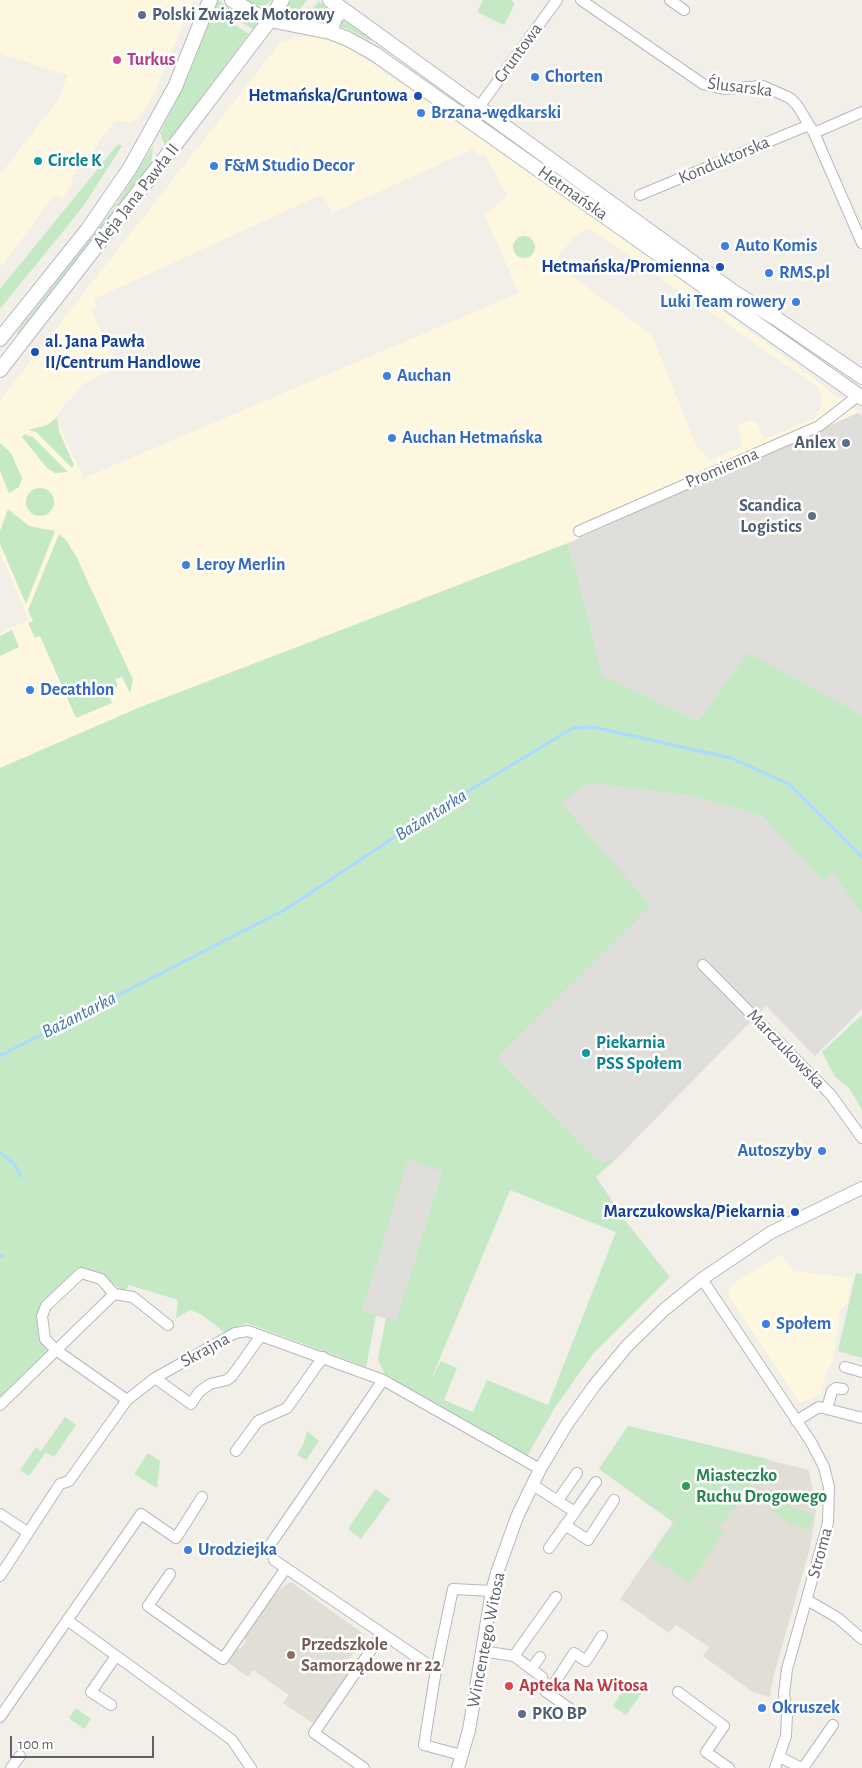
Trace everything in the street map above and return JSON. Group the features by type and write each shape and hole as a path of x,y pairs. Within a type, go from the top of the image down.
{"main road":[{"name":"Aleja Jana Pawła II","path":"0,339 88,229 139,152 175,87 210,0"},
{"name":"Hetmańska","path":"232,0 242,8 270,20 330,32 348,39 399,70 861,396"},
{"name":"Aleja Jana Pawła II","path":"0,370 270,20 282,0"},
{"name":"Hetmańska","path":"330,0 735,292 862,377"},
{"path":"330,32 335,18 342,10"},
{"path":"10,326 11,333 16,338 26,338"},
{"path":"822,370 830,367 831,356"}],"street":[{"name":"Gruntowa","path":"479,107 557,0"},
{"name":"Ślusarska","path":"581,0 703,84 724,89 752,86 773,89 797,105 811,129 862,243"},
{"path":"670,0 684,10"},
{"name":"Konduktorska","path":"640,196 811,129 862,112"},
{"name":"Promienna","path":"579,531 819,426 861,396"},
{"name":"Marczukowska","path":"703,965 831,1095 862,1138"},
{"path":"702,1279 770,1233 862,1188"},
{"path":"127,1400 56,1350 45,1340 42,1316 46,1306 81,1273 100,1279 114,1294 133,1297 168,1325"},
{"name":"Stroma","path":"702,1279 796,1421 824,1467 830,1498 828,1523 787,1669 784,1694 787,1714 786,1736 775,1768"},
{"name":"Wincentego Witosa","path":"458,1768 469,1730 492,1591 507,1542 540,1469 562,1432 607,1369 649,1324 702,1279"},
{"path":"0,1405 114,1294"},
{"name":"Skrajna","path":"0,1576 60,1484 69,1481 127,1400 155,1378 235,1333 248,1331 260,1337 323,1357 384,1380 540,1469"},
{"path":"155,1378 191,1404 199,1392 210,1384 227,1380 232,1376 260,1337"},
{"path":"236,1451 258,1421 287,1408 323,1357"},
{"path":"845,1367 862,1372"},
{"path":"384,1380 270,1545 274,1560 436,1670"},
{"path":"827,1408 832,1391 836,1388 842,1389"},
{"path":"796,1421 819,1407 862,1418"},
{"path":"558,1500 577,1473"},
{"path":"550,1548 596,1482"},
{"path":"533,1485 575,1512"},
{"path":"0,1717 141,1514 176,1538 202,1497"},
{"path":"566,1525 588,1540 614,1500"},
{"path":"0,1514 27,1532"},
{"path":"170,1574 148,1606 223,1659 286,1568"},
{"path":"461,1755 424,1745 436,1670 453,1589 492,1591"},
{"path":"514,1656 556,1597"},
{"path":"807,1600 838,1618 862,1639"},
{"path":"67,1620 232,1740 251,1768"},
{"path":"364,1768 314,1733 382,1634"},
{"path":"548,1693 574,1653 586,1661 602,1636"},
{"path":"482,1651 514,1656 542,1677 545,1691 576,1713"},
{"path":"110,1705 91,1692 116,1656"},
{"path":"531,1669 540,1656"},
{"path":"678,1692 724,1726 706,1752 729,1768"},
{"path":"780,1756 802,1768 833,1725"},
{"path":"11,1768 20,1756"}],"shaded area":[{"path":"0,0 193,0 154,95 139,117 131,122 115,121 70,180 73,183 62,199 55,194 3,265 0,262 0,175 58,100 68,75 0,54"},
{"path":"303,36 323,38 351,49 616,232 858,412 568,543 138,708 0,768 0,633 29,620 0,553 0,400 280,43","holes":["473,149 478,156 484,154 507,194 494,208 484,214 519,293 84,478 55,417 83,384 117,367 91,309 97,306 94,299 323,194 332,213","589,228 819,388 822,396 821,407 815,418 764,439 757,422 750,420 737,426 743,446 710,460 696,445 652,335 554,263 574,236"]},
{"path":"858,413 862,416 862,715 748,654 698,721 603,676 568,543"},
{"path":"590,783 692,796 762,816 823,880 833,873 862,915 862,1009 815,1056 766,1006 617,1158 600,1163 497,1059 633,924 560,803"},
{"path":"407,1160 442,1170 396,1322 362,1311"},
{"path":"781,1254 794,1271 851,1278 848,1302 840,1311 833,1360 826,1374 821,1395 800,1403 728,1295 730,1286"},
{"path":"628,1426 809,1470 816,1511 810,1548 773,1678 770,1697 753,1692 703,1656 709,1647 676,1625 669,1633 620,1599 673,1522 599,1469"},
{"name":"Przedszkole Samorządowe nr 22","path":"291,1582 365,1635 342,1670 348,1674 314,1724 283,1703 289,1695 253,1670 248,1677 227,1662 236,1649 241,1648 246,1642 244,1637 278,1590"}],"green space":[{"path":"218,0 240,16 257,24 253,29 215,7"},
{"path":"245,0 272,0 266,5 256,6"},
{"path":"291,0 307,0 293,17 282,14"},
{"path":"483,0 510,0 515,3 504,25 477,12"},
{"path":"319,1 333,13 328,23 305,18"},
{"path":"213,12 249,34 165,146 160,133 189,74"},
{"path":"342,19 371,39 370,41 339,26 339,20"},
{"path":"118,144 122,146 82,208 0,309 0,289"},
{"path":"153,146 151,164 114,216 21,335 18,335 17,332 114,208"},
{"path":"524,236 532,239 535,247 532,255 524,258 516,255 513,247 516,239"},
{"path":"57,417 59,431 74,465 72,468 36,432 28,430 47,425"},
{"path":"24,434 33,437 68,472 55,473 47,468 22,437"},
{"path":"0,443 11,453 22,478 19,487 9,493 0,471"},
{"path":"40,488 50,492 54,502 50,512 40,516 30,512 26,502 30,492"},
{"path":"8,509 29,526 55,531 26,604 0,544 0,531"},
{"path":"59,534 66,540 77,558 133,680 130,693 122,677 115,679 118,686 109,694 112,703 76,718 40,636 35,638 28,623 33,621 28,610"},
{"path":"568,543 603,676 698,721 748,653 862,715 862,915 833,873 823,881 762,816 692,796 590,783 561,803 650,905 497,1059 600,1163 617,1158 596,1177 627,1223 670,1277 592,1355 554,1409 527,1456 385,1375 378,1359 386,1318 396,1321 442,1171 408,1160 362,1311 376,1315 366,1367 247,1323 224,1332 202,1315 191,1310 176,1318 178,1300 129,1285 125,1290 120,1289 104,1276 80,1268 38,1311 39,1337 47,1351 0,1399 0,768 138,708","holes":["510,1190 616,1232 548,1405 487,1380 473,1412 444,1400 457,1368 441,1361 430,1382"]},
{"path":"12,630 19,647 0,656 0,636"},
{"path":"862,1015 862,1110 849,1088 835,1077 822,1052"},
{"path":"856,1273 862,1274 862,1358 838,1351"},
{"path":"65,1417 76,1425 54,1457 46,1452 29,1476 20,1470 36,1447 41,1451"},
{"name":"Miasteczko Ruchu Drogowego","path":"628,1426 768,1459 727,1518 718,1526 686,1504 673,1522 599,1469"},
{"path":"307,1431 319,1441 306,1460 297,1455 304,1443"},
{"path":"148,1453 160,1461 157,1488 134,1474"},
{"path":"375,1489 390,1499 361,1539 348,1529"},
{"path":"780,1500 800,1512 802,1510 814,1516 808,1531 798,1525 796,1527 772,1512"},
{"path":"686,1506 724,1532 689,1583 651,1557"},
{"path":"625,1687 642,1693 626,1715 613,1706"},
{"path":"76,1708 91,1719 84,1729 69,1718"}],"waterway":[{"name":"Bażantarka","path":"0,1056 286,909 422,819 573,728 593,727 731,758 789,784 862,857"},
{"path":"0,1152 14,1164 21,1176"}],"place":[{"name":"Polski Związek Motorowy","path":"142,15"},
{"name":"Turkus","path":"117,60"},
{"name":"Chorten","path":"535,77"},
{"name":"Hetmańska/Gruntowa","path":"418,96"},
{"name":"Brzana-wędkarski","path":"421,113"},
{"name":"Circle K","path":"38,161"},
{"name":"F&M Studio Decor","path":"214,166"},
{"name":"Auto Komis","path":"725,246"},
{"name":"Hetmańska/Promienna","path":"720,267"},
{"name":"RMS.pl","path":"769,273"},
{"name":"Luki Team rowery","path":"796,302"},
{"name":"al. Jana Pawła II/Centrum Handlowe","path":"35,352"},
{"name":"Auchan","path":"387,376"},
{"name":"Auchan Hetmańska","path":"392,438"},
{"name":"Anlex","path":"846,443"},
{"name":"Scandica Logistics","path":"812,516"},
{"name":"Leroy Merlin","path":"186,565"},
{"name":"Decathlon","path":"30,690"},
{"name":"Piekarnia PSS Społem","path":"586,1053"},
{"name":"Autoszyby","path":"822,1151"},
{"name":"Marczukowska/Piekarnia","path":"795,1212"},
{"name":"Społem","path":"766,1324"},
{"name":"Miasteczko Ruchu Drogowego","path":"686,1486"},
{"name":"Urodziejka","path":"188,1550"},
{"name":"Przedszkole Samorządowe nr 22","path":"291,1655"},
{"name":"Apteka Na Witosa","path":"509,1686"},
{"name":"Okruszek","path":"762,1708"},
{"name":"PKO BP","path":"522,1714"}]}
